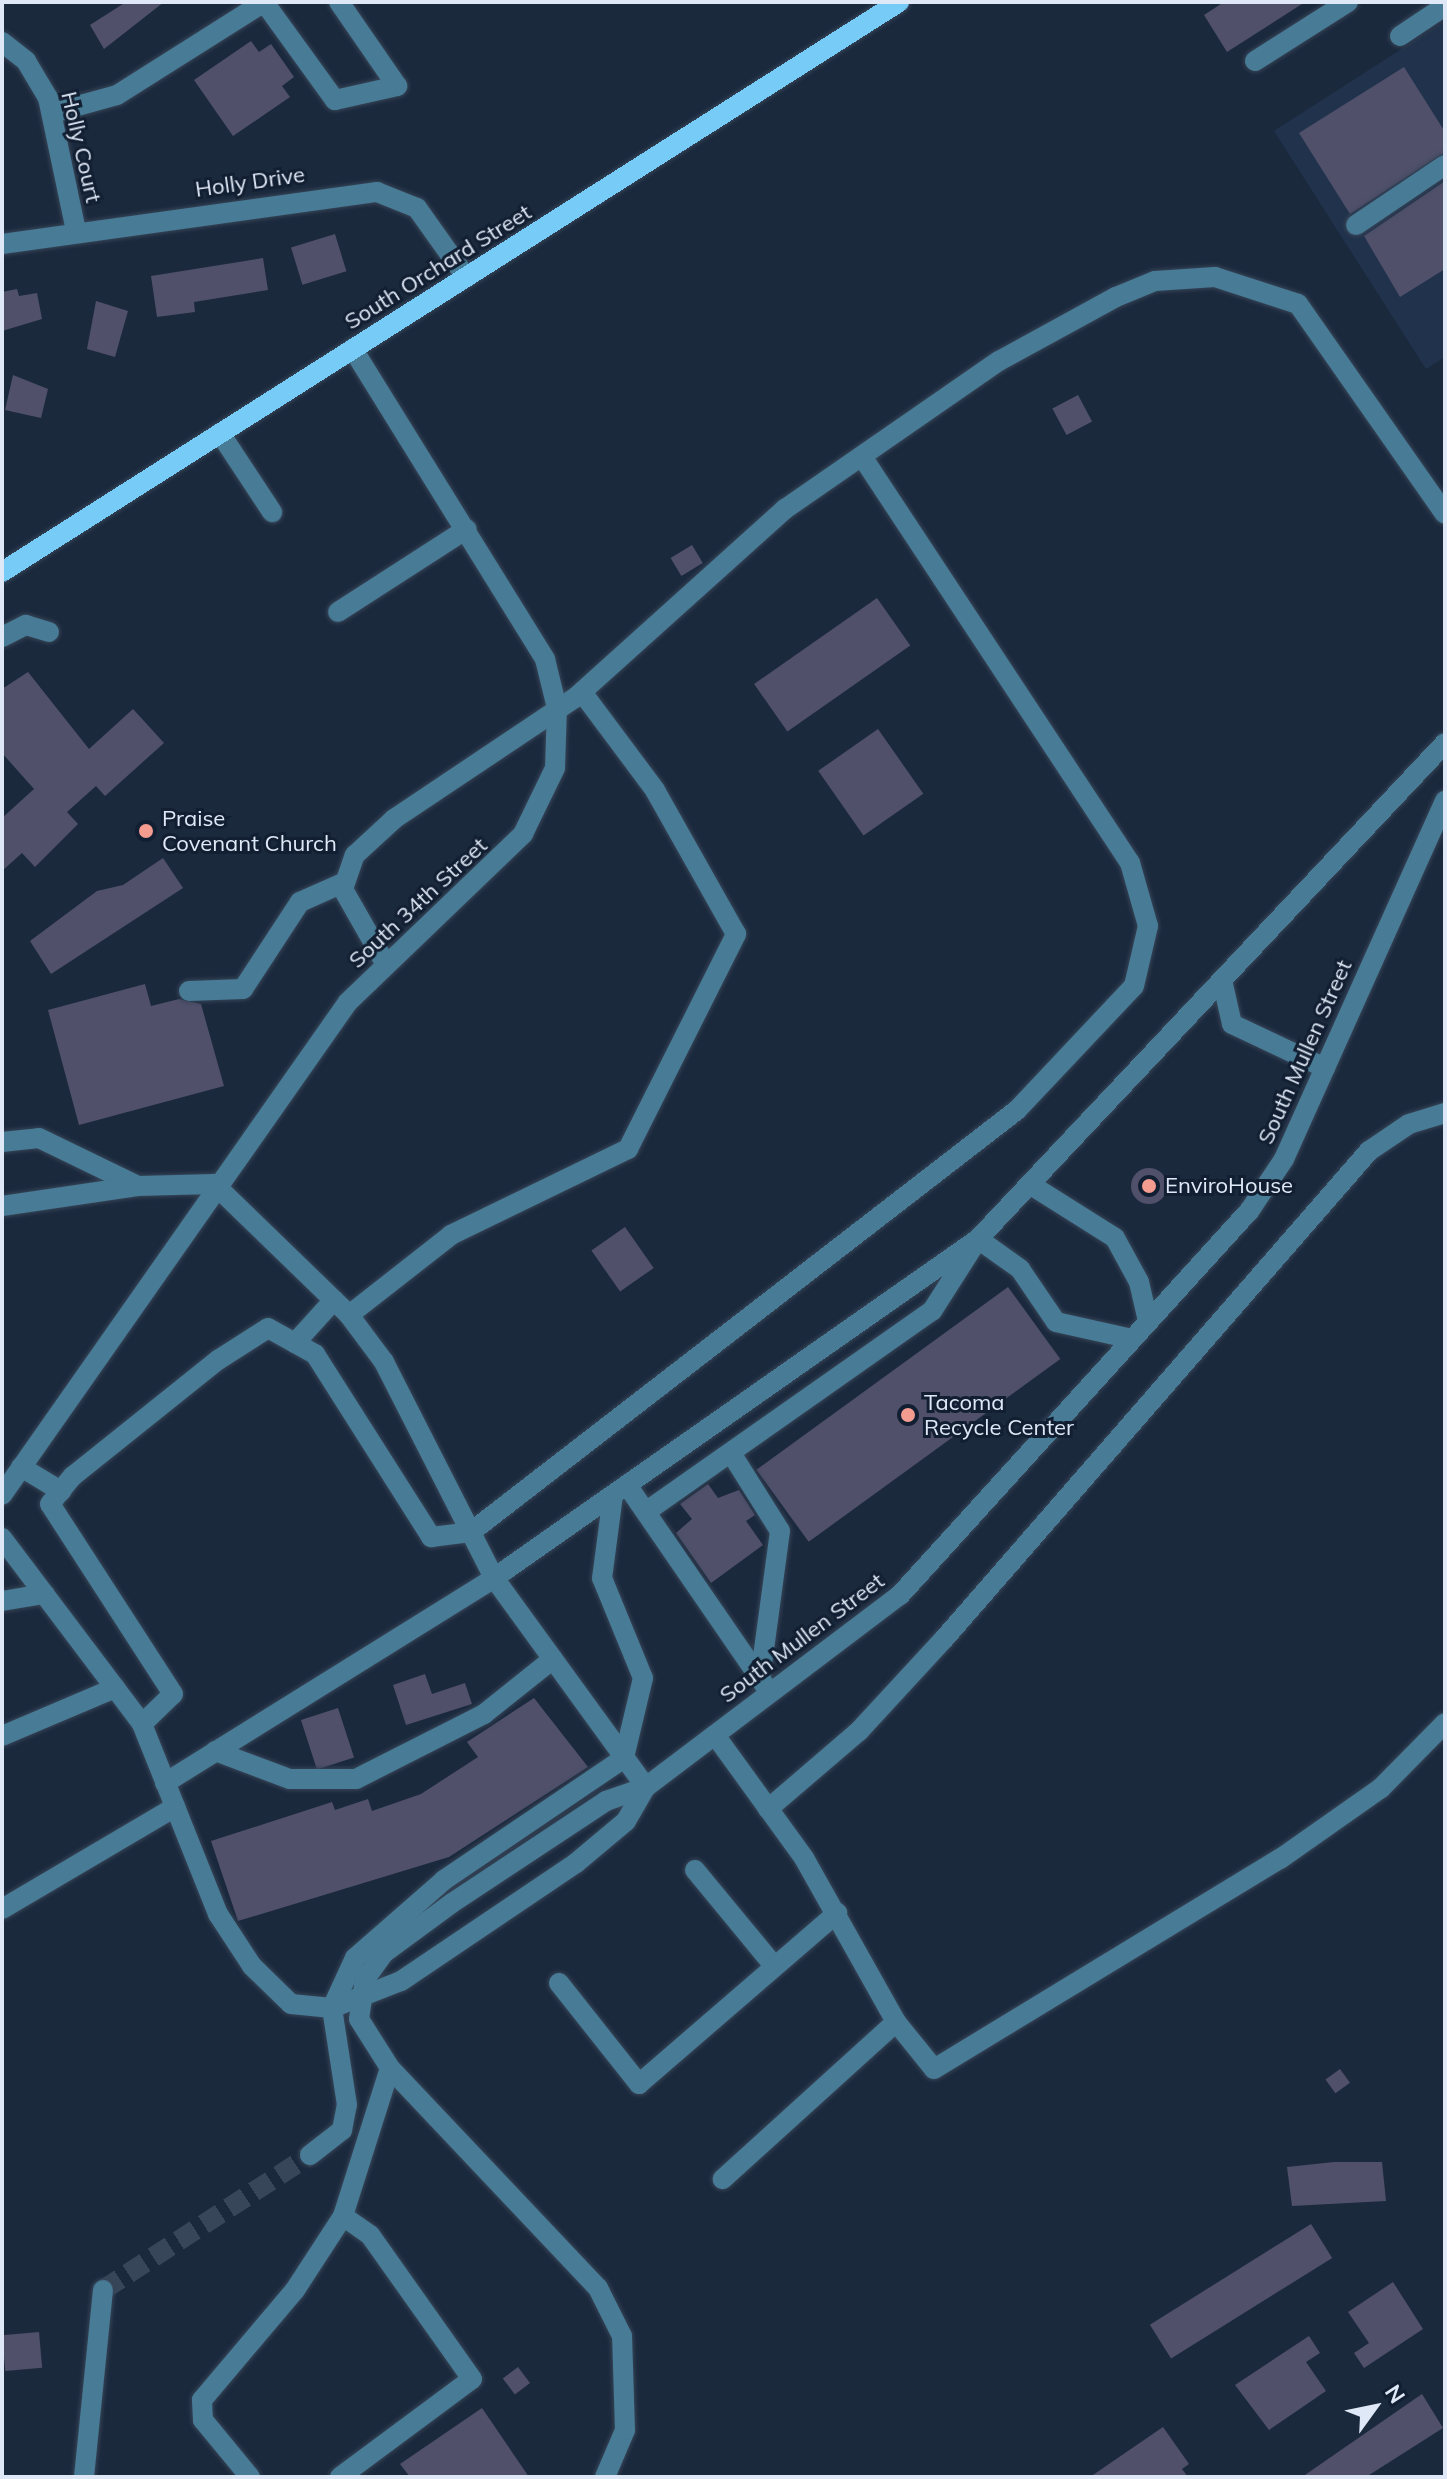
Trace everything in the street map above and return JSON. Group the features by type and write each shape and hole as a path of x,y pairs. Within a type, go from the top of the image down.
{"main road":[{"name":"South Orchard Street","path":"2,572 899,2"}],"street":[{"path":"52,113 117,95 264,2 335,100 397,86 339,2"},
{"path":"1255,61 1348,2"},
{"path":"1400,36 1445,6"},
{"name":"Holly Court","path":"2,42 37,76 52,113 76,231"},
{"path":"1356,225 1445,165"},
{"name":"Holly Drive","path":"2,244 76,231 377,192 417,208 466,277"},
{"path":"385,963 359,925 345,882 355,855 394,819 582,692 785,509 999,361 1116,297 1155,281 1215,277 1298,304 1445,514"},
{"name":"South 34th Street","path":"2,1495 214,1184 385,963 523,834 555,768 557,708 524,618 353,349"},
{"path":"220,433 272,512"},
{"path":"142,1724 173,1694 50,1504 61,1491 218,1360 268,1328 315,1354 431,1537 471,1532 1005,1120 1134,986 1148,926 1130,863 862,456"},
{"path":"338,612 467,529"},
{"path":"2,637 26,625 49,632"},
{"path":"349,1315 451,1235 628,1149 736,934 655,790 582,692"},
{"path":"165,1783 494,1578 978,1239 1445,743"},
{"name":"South Mullen Street","path":"646,1787 715,1735 765,1686 900,1595 1250,1210 1284,1159 1445,801"},
{"path":"189,991 243,989 300,902 345,882"},
{"path":"1222,980 1232,1024 1325,1068"},
{"path":"768,1809 859,1731 944,1639 1369,1151 1409,1124 1445,1113"},
{"path":"2,1142 39,1138 138,1186"},
{"path":"2,1206 138,1186 214,1184 349,1315 384,1362 494,1578 646,1787"},
{"path":"1031,1185 1115,1238 1139,1282 1148,1321"},
{"path":"978,1239 1020,1269 1056,1322 1132,1339"},
{"path":"647,1511 932,1311 978,1239"},
{"path":"295,1343 334,1300"},
{"path":"731,1453 780,1531 765,1686"},
{"path":"21,1467 61,1491"},
{"path":"620,1490 647,1511 663,1546 765,1686"},
{"path":"310,2155 342,2130 347,2105 332,2008 349,1967 387,1925 624,1758 643,1678 602,1578 620,1490"},
{"path":"2,1538 142,1724 218,1914 252,1966 291,2004 359,2009 576,1863 626,1821 646,1787"},
{"path":"2,1601 44,1594"},
{"path":"215,1751 290,1779 356,1779 484,1714 553,1659"},
{"path":"2,1736 115,1688"},
{"path":"715,1735 837,1913 896,2022 934,2069 1280,1859 1381,1788 1445,1723"},
{"path":"359,2009 384,1953 606,1801 646,1787"},
{"path":"2,1909 175,1807"},
{"path":"695,1870 774,1966"},
{"path":"559,1983 639,2084 837,1913"},
{"path":"359,2009 390,2068 598,2288 622,2336 627,2390 625,2430 605,2477"},
{"path":"723,2179 896,2022"},
{"path":"250,2477 203,2420 202,2400 295,2290 343,2216 390,2068"},
{"path":"340,2477 472,2379 370,2235 343,2216"},
{"path":"84,2477 103,2290"}],"shaded area":[{"path":"1445,21 1445,357 1426,369 1274,131"}],"building":[{"path":"126,2 164,2 104,49 90,25"},
{"path":"1224,2 1305,2 1227,52 1204,15"},
{"path":"251,41 259,52 271,44 294,77 282,86 290,97 233,136 194,80"},
{"path":"1404,67 1445,132 1445,152 1350,214 1299,133"},
{"path":"1445,181 1445,269 1400,297 1364,236"},
{"path":"335,234 346,271 302,285 291,247"},
{"path":"263,258 268,290 194,302 195,312 157,317 151,276"},
{"path":"17,289 19,296 37,293 42,319 2,331 2,292"},
{"path":"96,301 128,311 115,357 87,349"},
{"path":"13,375 48,389 41,418 5,410"},
{"path":"1078,395 1092,421 1066,435 1052,409"},
{"path":"692,545 703,563 681,576 671,558"},
{"path":"877,598 910,646 787,732 754,684"},
{"path":"28,672 89,749 133,709 164,743 105,796 96,786 67,812 78,824 35,867 22,853 2,871 2,818 34,789 2,753 2,689"},
{"path":"878,729 923,794 864,836 818,771"},
{"path":"163,858 183,888 51,974 30,941 97,891 123,885"},
{"path":"145,984 151,1006 179,999 201,1004 224,1086 79,1125 48,1010"},
{"name":"EnviroHouse","path":"1149,1168 1162,1173 1167,1186 1162,1199 1149,1204 1136,1199 1131,1186 1136,1173"},
{"path":"625,1227 654,1268 620,1291 591,1251"},
{"name":"Tacoma Recycle Center","path":"1008,1287 1060,1359 809,1542 756,1470"},
{"path":"708,1484 718,1498 739,1490 755,1515 746,1521 763,1545 711,1583 676,1533 692,1519 680,1504"},
{"path":"425,1674 432,1694 465,1683 472,1704 406,1725 393,1685"},
{"path":"534,1698 588,1767 449,1857 238,1921 211,1841 332,1802 335,1810 368,1799 372,1811 421,1794 478,1757 467,1742"},
{"path":"338,1708 354,1757 317,1770 301,1720"},
{"path":"1340,2069 1350,2083 1335,2093 1325,2080"},
{"path":"1334,2162 1382,2162 1386,2201 1292,2206 1287,2167"},
{"path":"1311,2224 1332,2258 1171,2359 1150,2325"},
{"path":"1393,2282 1423,2329 1364,2368 1354,2353 1369,2343 1348,2312"},
{"path":"39,2332 42,2368 5,2371 2,2335"},
{"path":"1309,2336 1320,2353 1306,2362 1326,2391 1269,2430 1235,2385"},
{"path":"518,2367 530,2383 515,2394 503,2378"},
{"path":"1422,2394 1443,2428 1366,2477 1302,2477"},
{"path":"482,2408 529,2477 410,2477 400,2464"},
{"path":"1163,2427 1189,2464 1182,2469 1188,2477 1090,2477"}],"tunnel":[{"path":"103,2290 310,2155"}],"place":[{"name":"Praise Covenant Church","path":"146,831"},
{"name":"EnviroHouse","path":"1149,1186"},
{"name":"Tacoma Recycle Center","path":"908,1415"}]}
